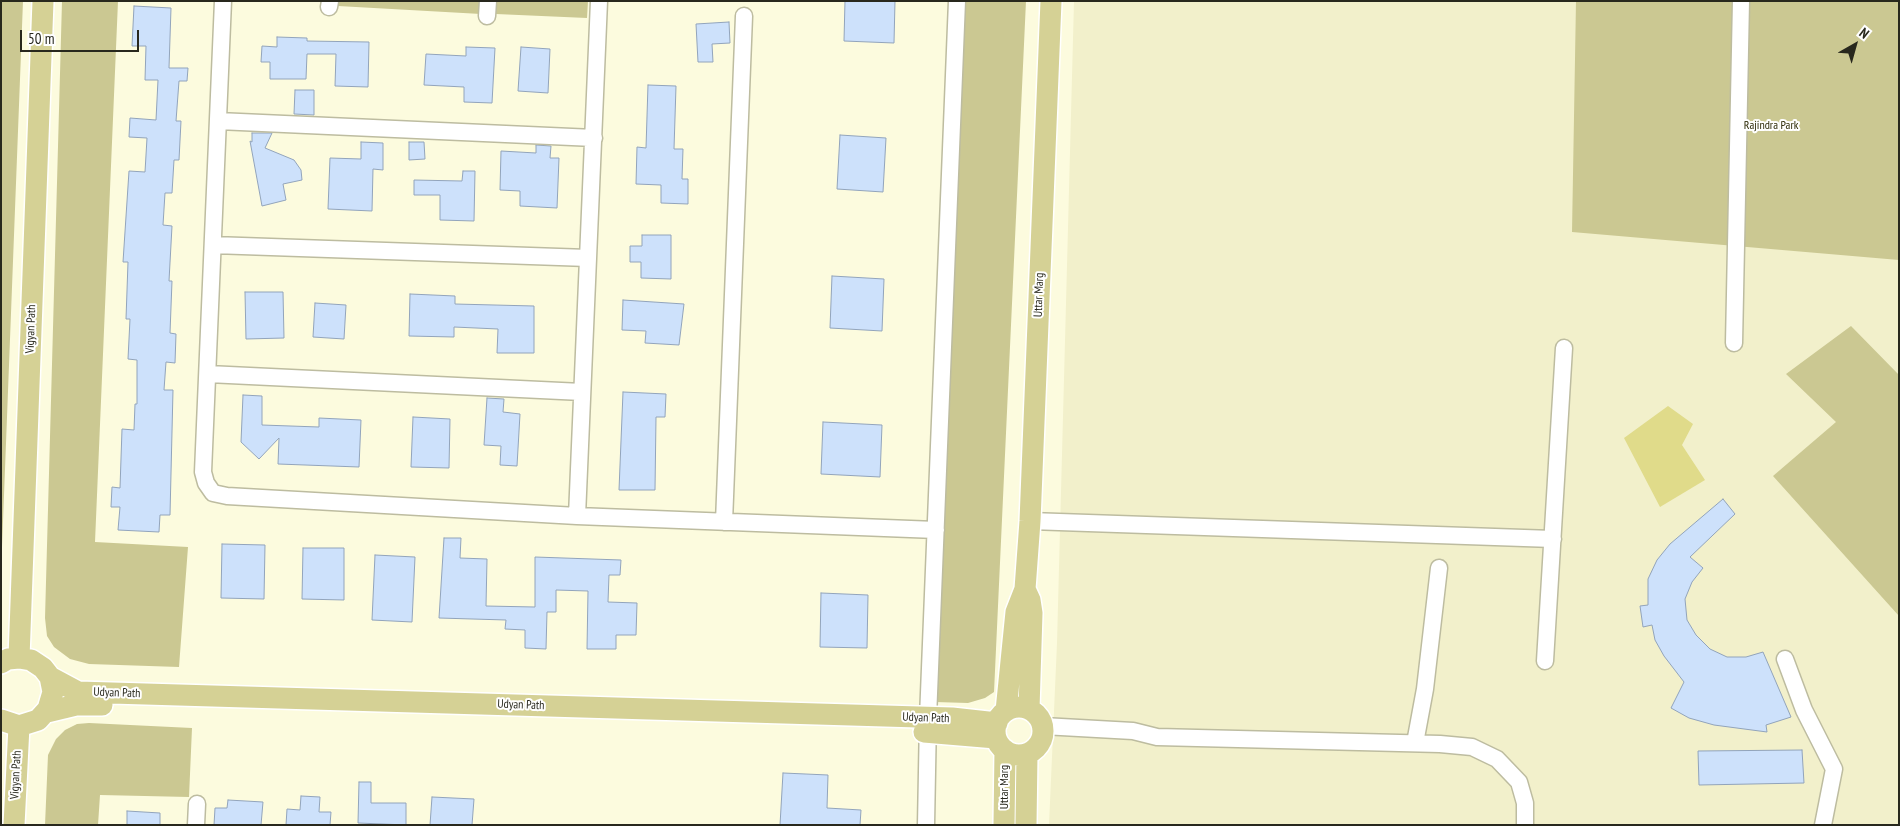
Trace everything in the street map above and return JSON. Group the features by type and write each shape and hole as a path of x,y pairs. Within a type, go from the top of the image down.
{"main road":[{"name":"Vigyan Path","path":"10,660 43,1"},
{"name":"Uttar Marg","path":"1004,825 1001,730 1016,612 1025,589 1030,521 1051,1"},
{"name":"Uttar Marg","path":"1025,589 1030,600 1032,613 1029,709"},
{"name":"Udyan Path","path":"10,660 37,664 50,677 78,692 928,725 1001,730"},
{"path":"46,712 53,692 50,677"},
{"name":"Udyan Path","path":"10,723 38,720 46,712 76,705 928,725"},
{"path":"1001,730 1021,707 1029,709 1036,714 1043,732"},
{"name":"Vigyan Path","path":"10,723 14,825"},
{"name":"Uttar Marg","path":"1001,730 1019,755 1027,754 1034,750 1043,732"},
{"name":"Uttar Marg","path":"1026,825 1027,754"}],"street":[{"path":"223,1 203,472 206,483 213,493 237,497 577,516 936,530"},
{"path":"577,516 599,1"},
{"path":"926,825 928,725 957,1"},
{"path":"1734,343 1742,1"},
{"path":"724,522 744,16"},
{"path":"218,120 594,138"},
{"path":"213,245 588,258"},
{"path":"1545,661 1564,348"},
{"path":"208,374 582,392"},
{"path":"1030,521 1553,539"},
{"path":"1416,743 1425,689 1439,568"},
{"path":"1785,659 1804,710 1834,770 1823,825"},
{"path":"1043,732 1133,731 1157,737 1416,743 1472,747 1498,759 1519,782 1525,803 1525,825"},
{"path":"196,825 197,804"}],"shaded area":[{"path":"1074,1 1899,1 1899,825 1049,825 1057,643"},
{"path":"1668,406 1693,424 1682,445 1705,480 1660,507 1624,438"}],"green space":[{"path":"1,1 23,1 1,573"},
{"path":"62,1 118,1 95,542 188,547 179,667 89,664 70,659 54,647 47,636 45,618"},
{"path":"339,1 482,1 481,14 338,6"},
{"path":"497,1 588,1 587,18 496,14"},
{"path":"962,1 1026,1 994,692 985,698 968,703 935,702"},
{"name":"Rajindra Park","path":"1576,1 1899,1 1899,260 1572,232"},
{"path":"1851,326 1899,375 1899,616 1773,476 1836,422 1786,374"},
{"path":"77,724 192,728 189,797 100,795 98,825 45,825 48,755 56,739 65,730"}],"building":[{"path":"845,1 895,1 894,43 844,41"},
{"path":"134,6 171,8 169,68 188,68 187,81 179,81 176,121 181,121 179,160 174,160 172,193 165,193 163,225 172,226 169,281 172,281 170,333 176,334 175,363 166,362 164,390 173,390 170,515 160,515 159,532 118,530 120,507 111,507 112,487 120,488 122,429 134,430 135,404 137,404 137,360 128,359 130,319 126,319 128,262 123,262 129,171 145,172 147,138 129,137 130,118 156,120 158,80 145,80 146,46 132,46"},
{"path":"729,22 730,43 712,44 713,62 698,62 696,24"},
{"path":"277,37 307,38 307,41 369,42 368,87 335,86 336,54 307,54 306,79 270,79 270,62 261,62 262,46 277,47"},
{"path":"466,47 495,48 492,103 464,102 464,87 424,85 426,54 466,56"},
{"path":"521,47 550,49 548,93 518,91"},
{"path":"648,85 676,86 674,149 683,149 682,179 688,179 688,204 661,203 661,185 636,184 637,147 646,148"},
{"path":"295,90 314,90 314,115 294,114"},
{"path":"252,133 272,133 265,148 294,160 301,170 302,180 283,184 286,200 262,206 250,141 252,142"},
{"path":"840,135 886,138 883,192 837,189"},
{"path":"361,142 383,143 383,170 373,169 372,211 328,209 330,158 361,159"},
{"path":"409,142 424,142 425,159 409,160"},
{"path":"536,145 551,146 550,158 559,158 557,208 520,206 520,191 500,190 501,151 536,153"},
{"path":"463,171 475,171 474,221 440,220 440,195 414,195 414,180 462,181"},
{"path":"642,235 671,235 671,279 641,278 641,262 630,262 630,246 642,246"},
{"path":"832,276 884,279 882,331 830,328"},
{"path":"245,292 283,292 284,338 246,339"},
{"path":"410,294 455,296 455,304 534,306 534,353 497,353 498,329 454,327 454,337 409,336"},
{"path":"623,300 684,304 679,345 645,343 646,331 622,330"},
{"path":"315,303 346,305 344,339 313,337"},
{"path":"623,392 666,394 665,417 656,417 655,490 619,490"},
{"path":"243,395 262,396 262,425 319,427 319,418 361,420 359,467 278,464 279,438 259,459 241,442"},
{"path":"487,398 504,399 503,412 520,414 517,466 500,465 501,446 484,445"},
{"path":"413,417 450,419 449,468 411,467"},
{"path":"823,422 882,425 880,477 821,474"},
{"path":"1723,499 1735,514 1690,557 1703,568 1692,582 1685,599 1687,620 1696,635 1710,649 1727,657 1746,657 1763,652 1791,717 1766,725 1767,732 1714,725 1689,718 1671,708 1684,682 1664,656 1655,640 1652,625 1643,627 1640,606 1648,605 1648,579 1657,560 1670,544"},
{"path":"444,538 461,538 460,558 487,559 486,606 535,607 535,557 621,560 620,575 609,575 608,602 637,603 636,635 616,635 616,649 587,649 588,591 556,590 556,612 547,612 546,649 525,648 525,630 505,629 506,620 439,618"},
{"path":"222,544 265,545 264,599 221,598"},
{"path":"303,548 344,548 344,600 302,599"},
{"path":"375,555 415,557 412,622 372,620"},
{"path":"821,593 868,595 867,648 820,647"},
{"path":"1802,750 1804,783 1699,785 1698,751"},
{"path":"783,773 828,775 827,808 861,810 860,825 780,825"},
{"path":"359,782 371,782 371,803 406,803 406,825 358,823"},
{"path":"301,796 320,797 319,812 331,812 330,825 286,825 287,809 300,810"},
{"path":"432,797 474,799 472,825 430,825"},
{"path":"228,800 263,802 261,825 214,825 215,808 227,808"},
{"path":"127,811 160,813 160,825 127,825"}]}
